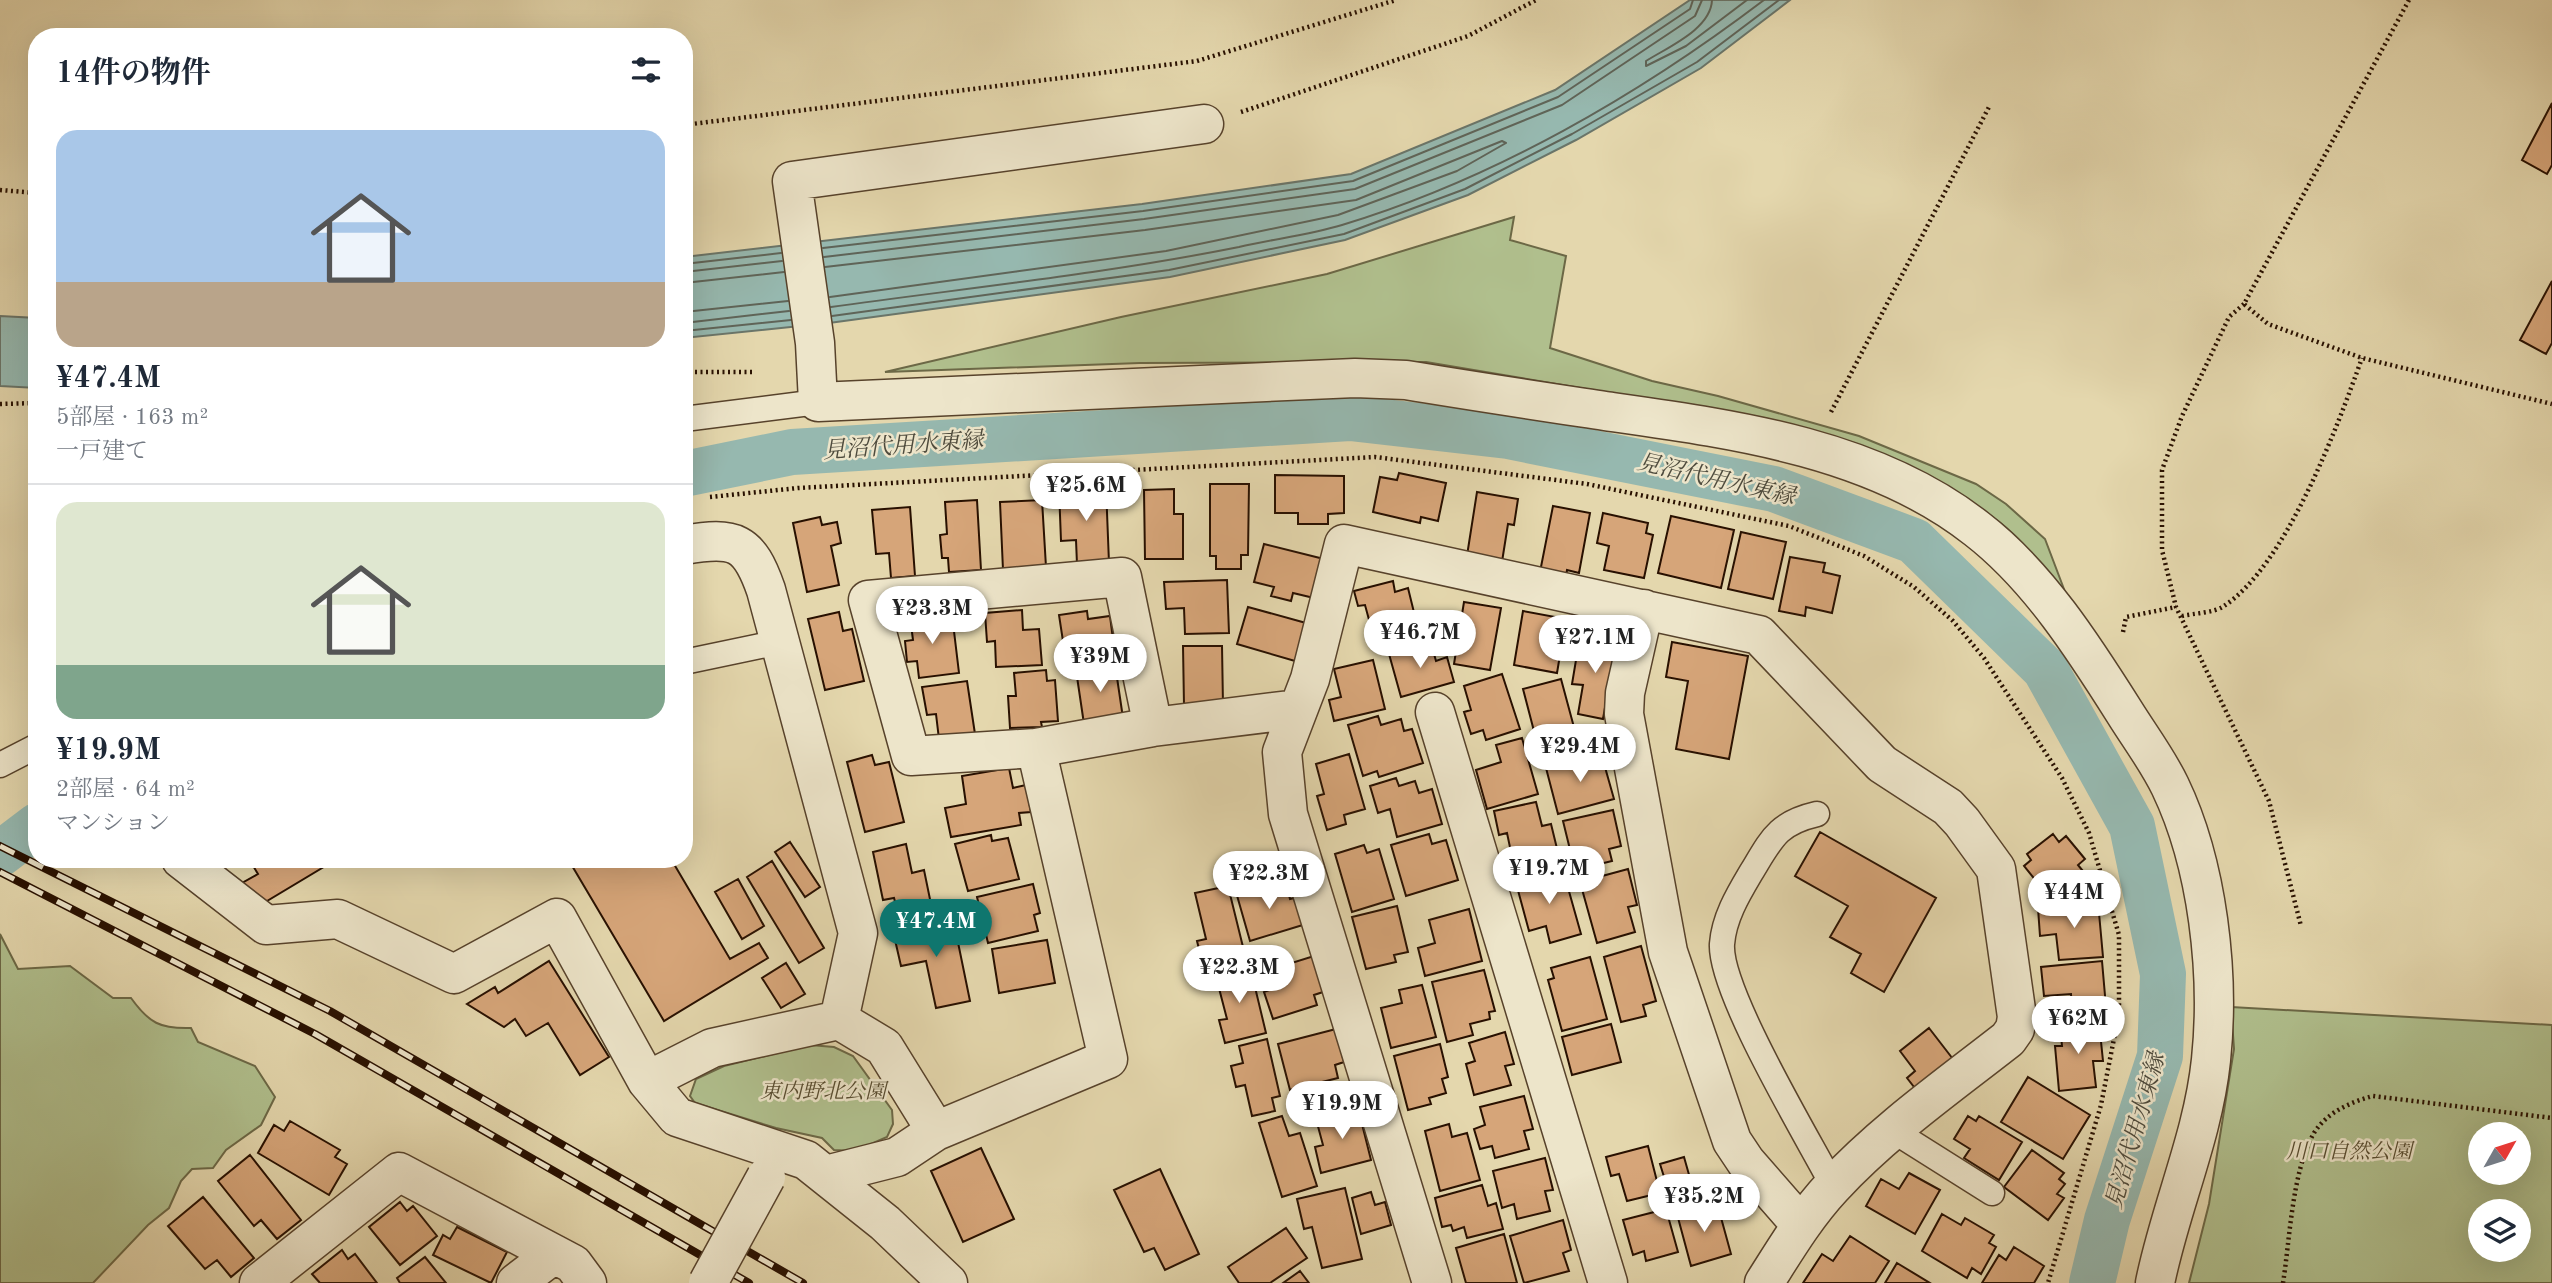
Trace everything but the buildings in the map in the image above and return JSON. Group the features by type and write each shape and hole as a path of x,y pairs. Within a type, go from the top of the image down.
{"street":[{"path":"1204,124 792,181 815,343 818,402 1355,378 1406,380 1717,427 1813,450 1890,478 1939,502 2012,558 2105,681 2170,786 2201,876 2214,968 2211,1060 2195,1145 2155,1283"},
{"path":"693,543 716,539 734,544 755,559 858,933 839,1020"},
{"path":"1432,1283 1287,814 1282,752 1310,679 1344,544 1759,635 1882,764 1948,807 1996,869 2017,1017 2015,1029 2008,1039 1892,1130 1833,1186 1801,1225 1764,1283"},
{"path":"1153,727 1122,577 868,600 911,756 1036,748 1153,727 1298,709"},
{"path":"1644,609 1625,693 1624,714 1668,951 1732,1141 1746,1162 1801,1225"},
{"path":"1435,712 1608,1283"},
{"path":"827,1175 897,1157 936,1131 1108,1059 1036,748"},
{"path":"193,868 266,925 338,919 454,974 557,918 647,1081 677,1117 775,1166 806,1160 885,1223 948,1283"},
{"path":"647,1081 712,1048 839,1020 884,1047 936,1131"},
{"path":"708,1283 775,1166"},
{"path":"259,1283 399,1172 573,1264 587,1283"},
{"path":"516,1283 554,1254"}],"lane":[{"path":"693,418 818,402"},
{"path":"693,660 780,642"},
{"path":"0,765 28,751"},
{"path":"1817,814 1792,820 1774,834 1732,905 1722,945 1731,991 1833,1186"},
{"path":"1892,1130 1992,1193"}],"path":[{"path":"693,124 1197,61 1396,0"},
{"path":"1204,124 1468,36 1536,0"},
{"path":"2301,926 2269,802 2176,607 2162,550 2162,470 2182,416 2229,317 2244,303 2409,0"},
{"path":"1813,450 1816,438 1990,105"},
{"path":"0,190 28,192"},
{"path":"2244,303 2268,324 2362,358 2552,404"},
{"path":"2182,616 2222,608 2253,582 2330,446 2362,358"},
{"path":"0,404 28,403"},
{"path":"2126,617 2176,607"},
{"path":"2283,1283 2301,1171 2315,1132 2346,1103 2373,1096 2552,1118"}],"green space":[{"path":"1514,217 1510,240 1566,256 1550,348 1652,381 1718,396 1859,436 1976,484 2006,504 2045,539 2067,597 2040,562 2014,535 1985,511 1946,488 1724,412 1426,362 1140,363 885,372 1121,317 1327,274"},
{"path":"0,934 18,969 70,966 113,998 131,998 156,1023 191,1028 198,1042 255,1066 275,1097 261,1125 226,1150 213,1168 192,1169 181,1181 169,1208 148,1225 93,1283 0,1283"},
{"name":"川口自然公園","path":"2231,1007 2552,1025 2552,1283 2189,1283 2209,1204 2234,1049"},
{"name":"東内野北公園","path":"810,1045 834,1047 853,1056 892,1110 893,1124 887,1137 855,1151 834,1150 822,1138 776,1128 695,1103 690,1096 696,1079 724,1066"}],"water":[{"path":"1690,0 1790,0 1701,68 1576,140 1468,195 1345,240 1170,277 829,323 693,337 693,256 1142,204 1351,174 1555,90"},
{"path":"0,316 28,318 28,388 0,386"}],"waterway":[{"name":"見沼代用水東縁","path":"693,472 792,452 1350,418 1508,436 1774,489 1914,541 2045,669 2132,826 2163,974 2160,1056 2107,1220 2092,1283"},
{"name":"見沼代用水東縁","path":"0,854 28,833"}],"railway":[{"path":"0,846 28,860"},
{"path":"44,868 330,1011 803,1283"},
{"path":"0,872 315,1034 749,1283"}]}
